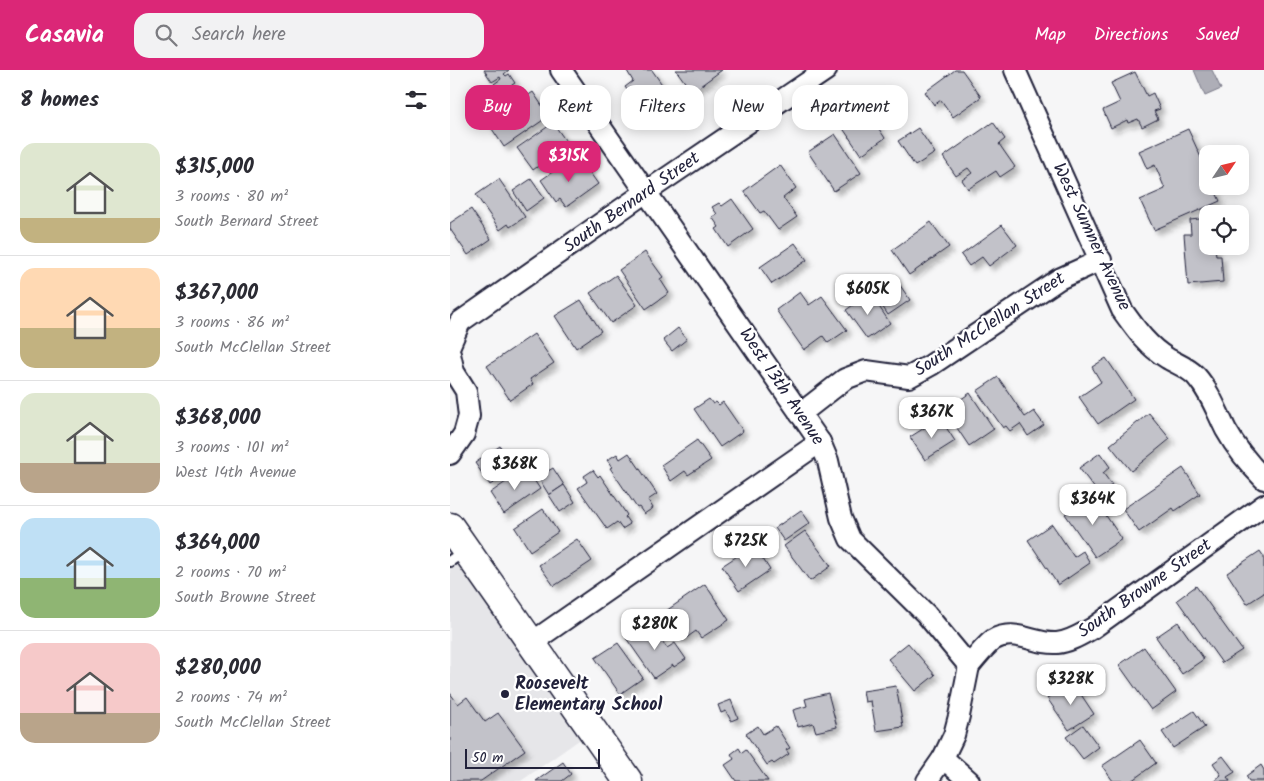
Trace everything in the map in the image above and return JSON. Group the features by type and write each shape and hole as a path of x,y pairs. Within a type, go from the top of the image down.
{"street":[{"name":"West 13th Avenue","path":"561,70 820,442 828,461 841,518 850,539 926,614 969,666"},
{"name":"South Bernard Street","path":"450,346 460,322 646,192 826,70"},
{"name":"West Sumner Avenue","path":"1015,70 1122,310 1137,331 1154,349 1196,376 1211,397 1233,441 1264,479"},
{"name":"South McClellan Street","path":"800,414 845,379 866,371 908,377 931,365 1059,278 1101,260"},
{"path":"450,354 454,372 466,391 470,416 464,434 450,454"},
{"path":"531,643 820,442"},
{"name":"South Browne Street","path":"969,666 992,640 1006,635 1024,636 1043,643 1058,643 1076,638 1093,628 1264,505"},
{"path":"450,527 458,555 531,643 628,781"},
{"path":"927,781 943,758 954,735 969,666"},
{"path":"943,758 970,781"}],"shaded area":[{"path":"1194,70 1212,70 1221,89 1205,96"},
{"name":"Roosevelt Elementary School","path":"450,549 589,733 521,781 450,781"}],"building":[{"path":"484,70 509,70 504,74 506,76 509,74 515,83 512,85 495,85 501,79 500,77 492,82"},
{"path":"652,70 662,85 628,85 633,81 627,71"},
{"path":"676,70 722,70 702,85 687,85"},
{"path":"955,70 962,70 981,97 953,117 941,100 934,105 925,92"},
{"path":"1135,72 1147,96 1153,93 1160,109 1154,111 1158,119 1142,127 1138,119 1128,123 1127,120 1111,128 1103,110 1120,102 1111,83"},
{"path":"533,92 540,102 540,122 530,129 530,94"},
{"path":"993,122 1005,139 999,144 1015,167 1000,177 996,171 968,189 962,180 972,173 968,168 956,176 943,157"},
{"path":"918,128 935,153 915,166 898,141"},
{"path":"1188,129 1199,153 1199,195 1217,195 1220,201 1211,205 1199,205 1199,210 1154,230 1140,200 1165,189 1155,165 1147,169 1139,151"},
{"path":"493,130 529,130 504,147"},
{"path":"543,130 558,130 568,144 533,170 517,148"},
{"path":"844,130 880,130 885,138 861,155"},
{"path":"835,134 861,173 834,191 808,152"},
{"path":"571,159 580,171 586,167 598,184 566,207 560,199 556,202 541,180"},
{"path":"780,165 796,188 783,198 797,217 778,230 764,211 760,213 744,191"},
{"path":"499,179 525,217 510,227 508,224 500,230 476,195"},
{"path":"531,179 544,198 526,211 513,191"},
{"path":"732,199 753,229 728,247 716,229 719,227 712,217 717,214 712,207 719,203 722,206"},
{"path":"471,209 491,239 468,255 450,229 450,223"},
{"path":"1199,219 1199,255 1221,256 1223,282 1188,285 1184,234 1191,234 1190,220"},
{"path":"931,222 949,247 909,275 892,250"},
{"path":"1002,225 1017,245 989,266 982,257 969,266 961,255"},
{"path":"795,243 807,260 772,284 760,267"},
{"path":"645,252 663,277 660,279 669,293 646,309 619,270"},
{"path":"616,275 637,305 611,323 590,293"},
{"path":"893,275 910,300 888,315 871,289"},
{"path":"800,292 809,305 822,296 847,330 828,343 823,336 804,350 776,310"},
{"path":"870,293 890,323 867,339 846,310"},
{"path":"581,300 601,331 576,348 555,316"},
{"path":"678,328 687,339 672,351 663,340"},
{"path":"534,334 554,363 530,379 533,384 510,400 487,366"},
{"path":"1106,358 1134,399 1098,424 1079,397 1101,382 1092,367"},
{"path":"998,377 1025,417 1034,411 1044,425 1028,436 1020,424 1010,431 1006,426 1003,428 977,391"},
{"path":"970,393 994,429 969,446 945,410"},
{"path":"709,399 713,404 716,402 719,405 723,402 743,431 720,447 694,409"},
{"path":"1149,413 1170,439 1131,471 1110,445"},
{"path":"940,418 955,441 925,460 910,437"},
{"path":"697,440 711,460 688,475 685,471 671,481 661,465"},
{"path":"500,446 515,469 490,485 475,463"},
{"path":"629,453 657,494 648,500 653,508 644,514 639,507 637,508 610,468 612,467 607,460 617,454 620,459"},
{"path":"1100,453 1110,467 1103,473 1112,485 1099,494 1079,468"},
{"path":"526,468 540,489 504,514 490,493"},
{"path":"553,468 564,485 549,495 538,477"},
{"path":"1183,468 1200,494 1175,511 1173,508 1139,532 1123,509"},
{"path":"593,470 598,477 600,475 627,515 625,517 630,524 622,529 617,522 607,529 578,488 587,482 584,476"},
{"path":"564,485 575,502 560,512 549,495"},
{"path":"1092,495 1122,539 1095,557 1065,514"},
{"path":"543,509 558,532 530,551 515,528"},
{"path":"801,510 810,523 784,541 775,528"},
{"path":"1052,524 1074,557 1083,551 1090,563 1058,585 1028,540"},
{"path":"805,531 831,566 810,581 784,546"},
{"path":"577,539 592,561 554,586 539,565"},
{"path":"754,545 770,570 739,591 722,566"},
{"path":"1260,551 1264,557 1264,593 1247,604 1227,573"},
{"path":"705,584 729,620 701,638 696,631 682,641 663,613"},
{"path":"1196,586 1242,650 1222,663 1177,600"},
{"path":"649,622 667,648 675,643 686,659 654,678 626,638"},
{"path":"1178,622 1204,659 1182,674 1156,637"},
{"path":"618,643 643,678 620,694 595,658"},
{"path":"908,643 935,675 915,691 888,659"},
{"path":"1144,647 1176,692 1151,710 1119,665"},
{"path":"1072,681 1094,714 1069,730 1047,698"},
{"path":"896,686 903,727 876,731 871,701 865,702 863,691"},
{"path":"450,693 458,704 467,697 485,722 498,713 525,750 481,781 450,781"},
{"path":"828,693 837,727 816,732 813,723 798,727 793,710 807,706 805,699"},
{"path":"731,700 738,718 731,721 726,711 721,713 718,705"},
{"path":"1194,711 1205,727 1173,748 1162,732"},
{"path":"1083,725 1099,747 1083,759 1066,737"},
{"path":"758,726 763,734 776,726 790,748 786,750 789,754 774,764 772,762 767,765 746,734"},
{"path":"1140,740 1156,763 1131,781 1113,781 1102,766"},
{"path":"739,748 742,753 746,750 768,781 736,781 725,765 734,759 731,754"},
{"path":"1223,756 1235,772 1227,777 1230,781 1214,781 1221,775 1213,763"},
{"path":"563,762 571,774 562,781 536,781"},
{"path":"1261,765 1264,770 1264,781 1249,781 1246,776"}],"place":[{"name":"Roosevelt Elementary School","path":"505,694"}]}
